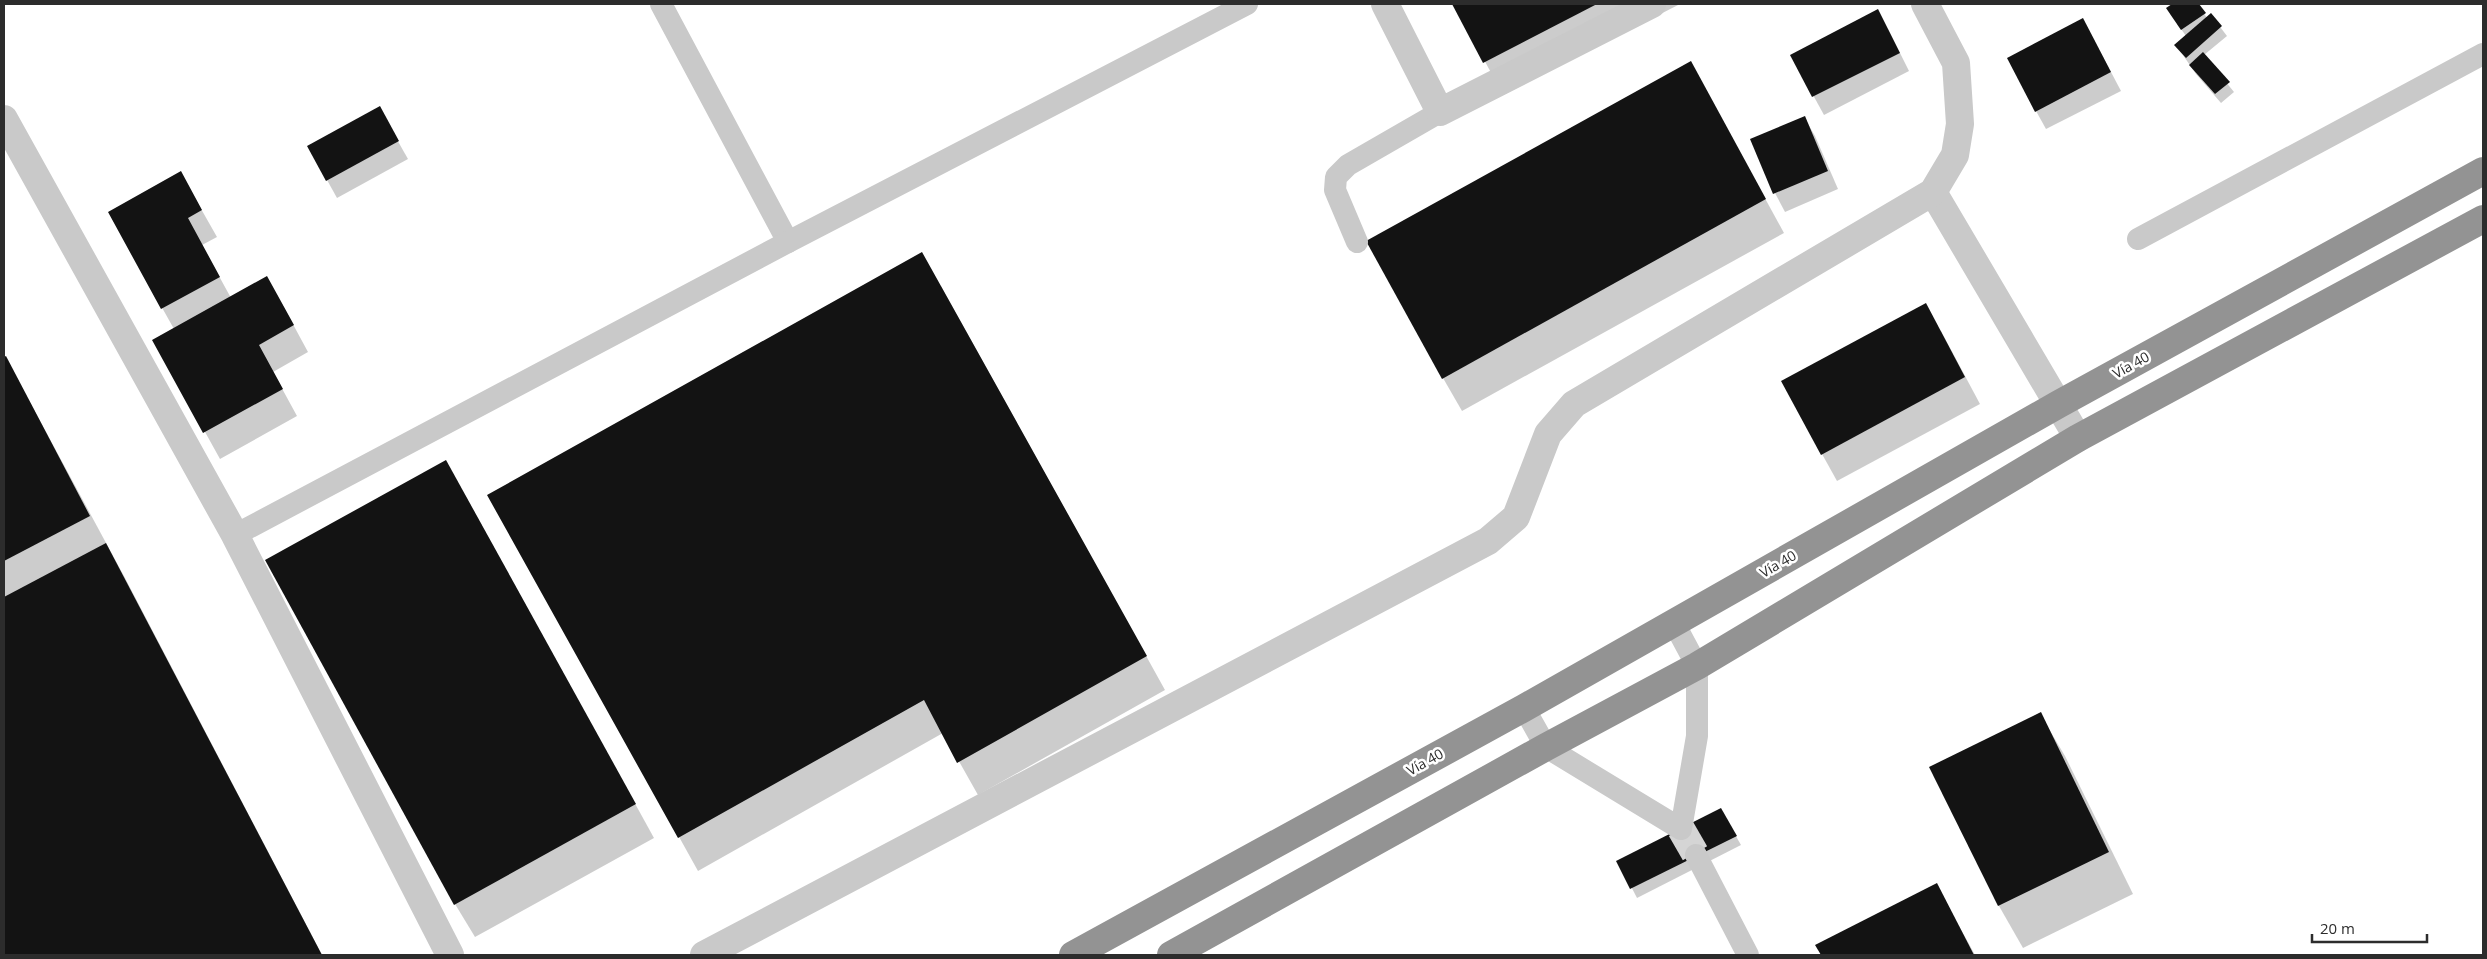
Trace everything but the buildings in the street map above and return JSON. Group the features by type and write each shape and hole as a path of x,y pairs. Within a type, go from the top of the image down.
{"highway":[{"name":"Vía 40","path":"1073,955 1524,708 2059,404 2483,171"},
{"path":"1171,955 1546,747 1697,666 2078,438 2483,219"}],"street":[{"path":"1385,4 1440,112 1652,4"},
{"path":"704,955 1488,541 1516,517 1548,434 1574,404 1932,192 1955,155 1960,124 1956,63 1925,4"},
{"path":"4,119 235,535 450,955"},
{"path":"1932,192 2078,438"}],"lane":[{"path":"662,4 788,242"},
{"path":"235,535 788,242 1247,4"},
{"path":"2138,239 2483,54"},
{"path":"1357,242 1335,190 1336,177 1348,165 1440,112"},
{"path":"1524,708 1546,747 1681,829 1697,736 1697,666 1674,623"},
{"path":"1696,855 1748,955"}],"tunnel":[{"path":"1681,829 1696,855"}]}
